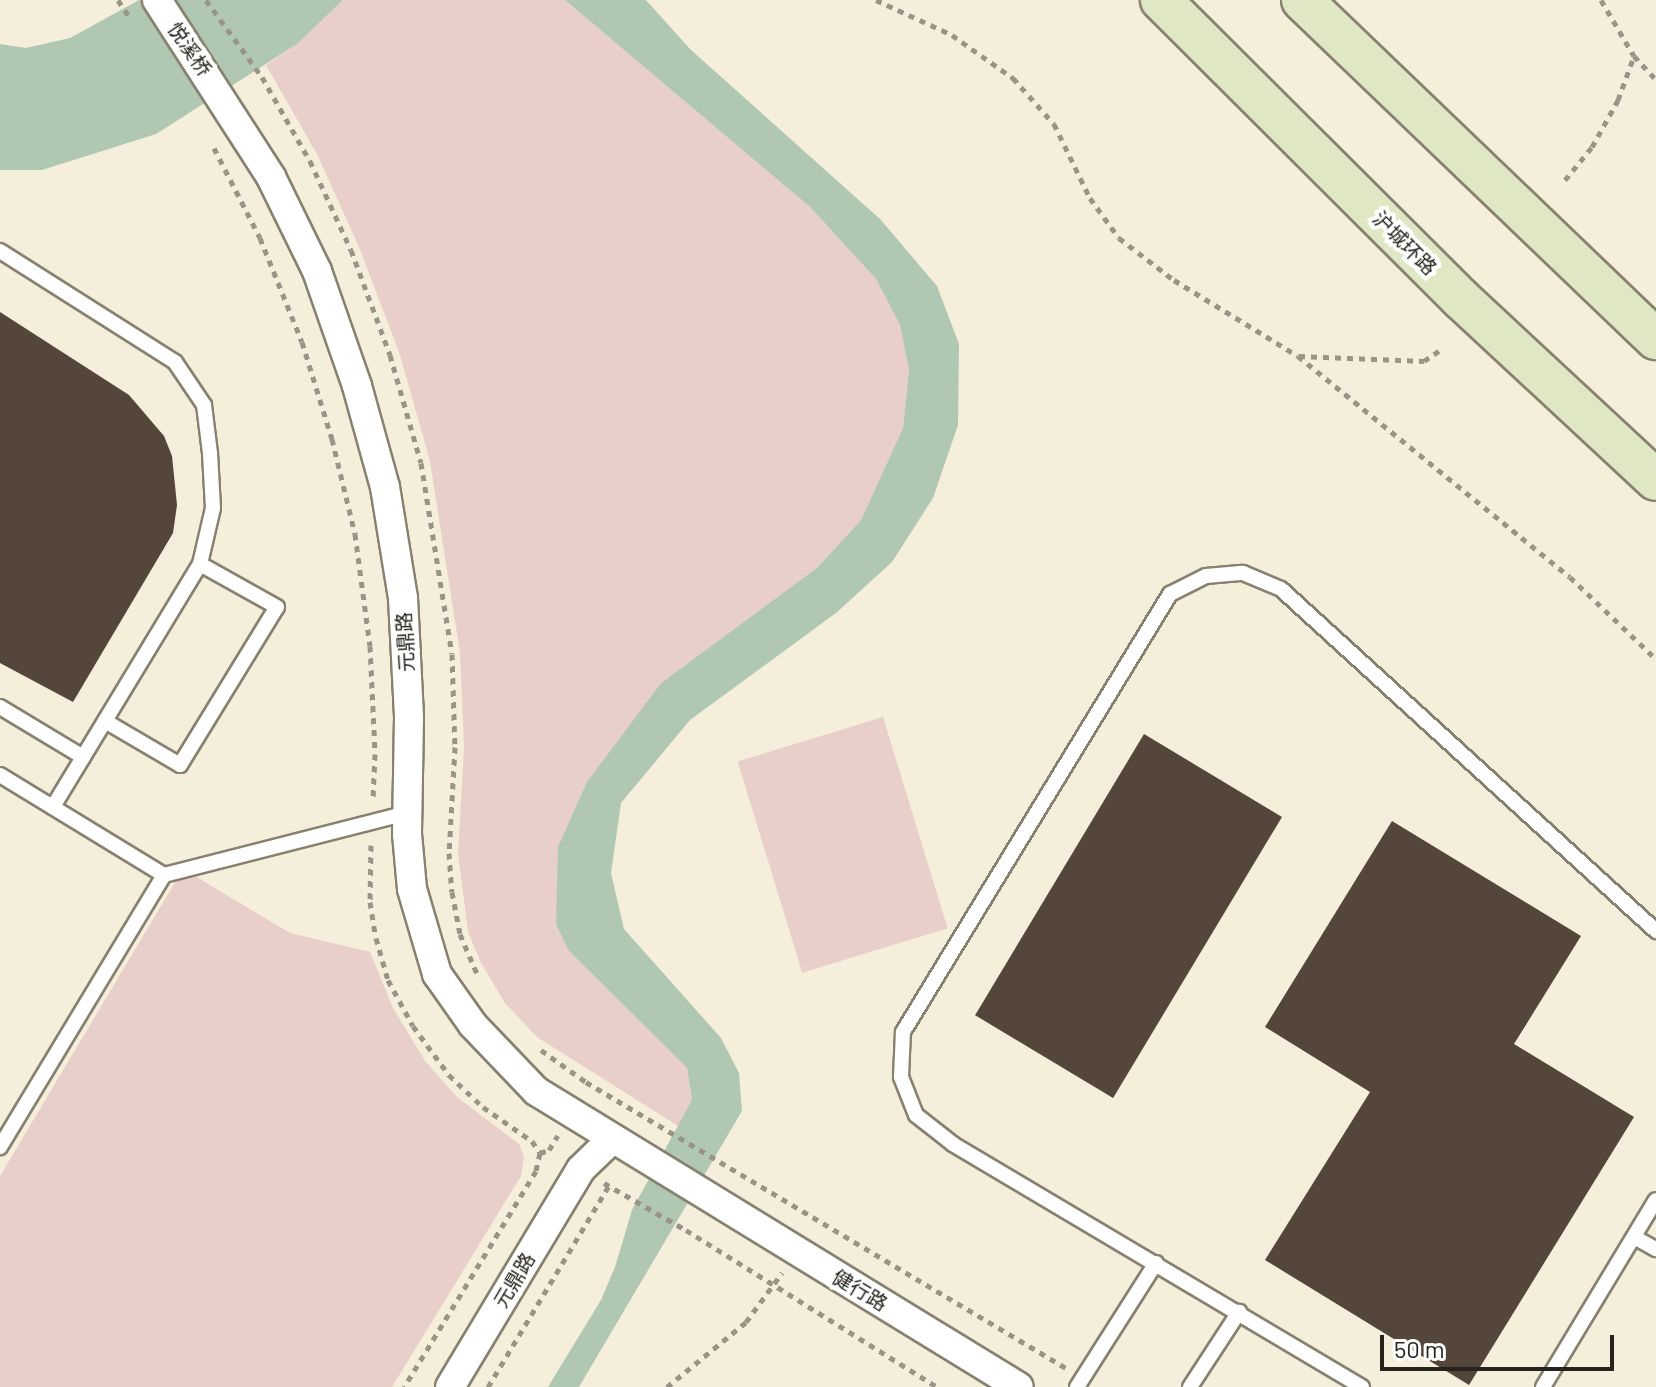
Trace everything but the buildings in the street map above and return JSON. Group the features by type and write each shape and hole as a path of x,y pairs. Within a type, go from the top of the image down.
{"main road":[{"name":"沪城环路","path":"1161,0 1460,298 1656,480"},
{"path":"1302,0 1656,339"}],"street":[{"name":"悦溪桥","path":"157,0 223,98"},
{"name":"元鼎路","path":"223,98 271,177 317,271 357,386 385,487 403,598 412,889 437,974 473,1025 536,1091 702,1193"},
{"name":"元鼎路","path":"450,1387 581,1169 612,1139"},
{"name":"健行路","path":"702,1193 1019,1387"}],"lane":[{"path":"0,251 175,362 204,405 213,508 200,564 53,807"},
{"path":"105,721 180,765 277,607 200,564"},
{"path":"1362,1387 953,1144 916,1115 901,1077 903,1032 1170,594 1206,576 1243,573 1281,589 1656,931"},
{"path":"0,707 83,757"},
{"path":"0,775 164,875"},
{"path":"0,1147 164,875 408,813"},
{"path":"1543,1387 1656,1200"},
{"path":"1634,1237 1656,1249"},
{"path":"1080,1382 1156,1263"},
{"path":"1190,1387 1239,1312"}],"path":[{"path":"206,0 262,77 310,161 351,250 390,355 421,463 452,654 455,747 449,853 452,892 460,934 481,981"},
{"path":"876,0 952,35 1013,78 1054,124 1090,198 1119,238 1174,280 1298,356 1570,577 1656,659"},
{"path":"1601,0 1634,56 1656,80"},
{"path":"1565,180 1592,147 1618,100 1634,56"},
{"path":"1298,356 1424,361 1439,351"},
{"path":"359,804 373,801"},
{"path":"531,1044 1080,1382"},
{"path":"488,1387 609,1186"},
{"path":"624,1196 686,1230 937,1387"},
{"path":"667,1387 746,1322 796,1251"}],"shaded area":[{"path":"139,0 343,0 297,44 156,134 42,170 0,170 0,44 26,48 70,38"},
{"path":"343,0 565,0 810,207 876,279 900,325 909,370 903,428 861,520 818,567 661,683 569,951 687,1068 692,1101 678,1126 537,1037 505,1003 481,963 468,932 458,853 464,747 460,653 430,461 399,352 359,247 318,156 266,65 297,44"},
{"path":"565,0 646,0 690,49 880,219 937,286 959,344 958,425 933,498 892,562 836,613 690,720 621,803 611,873 624,929 721,1038 739,1073 742,1111 579,1387 548,1387 601,1300 615,1267 632,1210 692,1100 687,1068 569,951 556,924 558,847 587,782 661,683 818,567 861,520 903,428 909,370 900,325 876,279 810,207"},
{"path":"883,717 948,928 802,973 738,761"},
{"path":"183,869 290,933 370,952 393,1008 425,1061 457,1097 519,1144 524,1157 521,1176 392,1387 0,1387 0,1176"}]}
